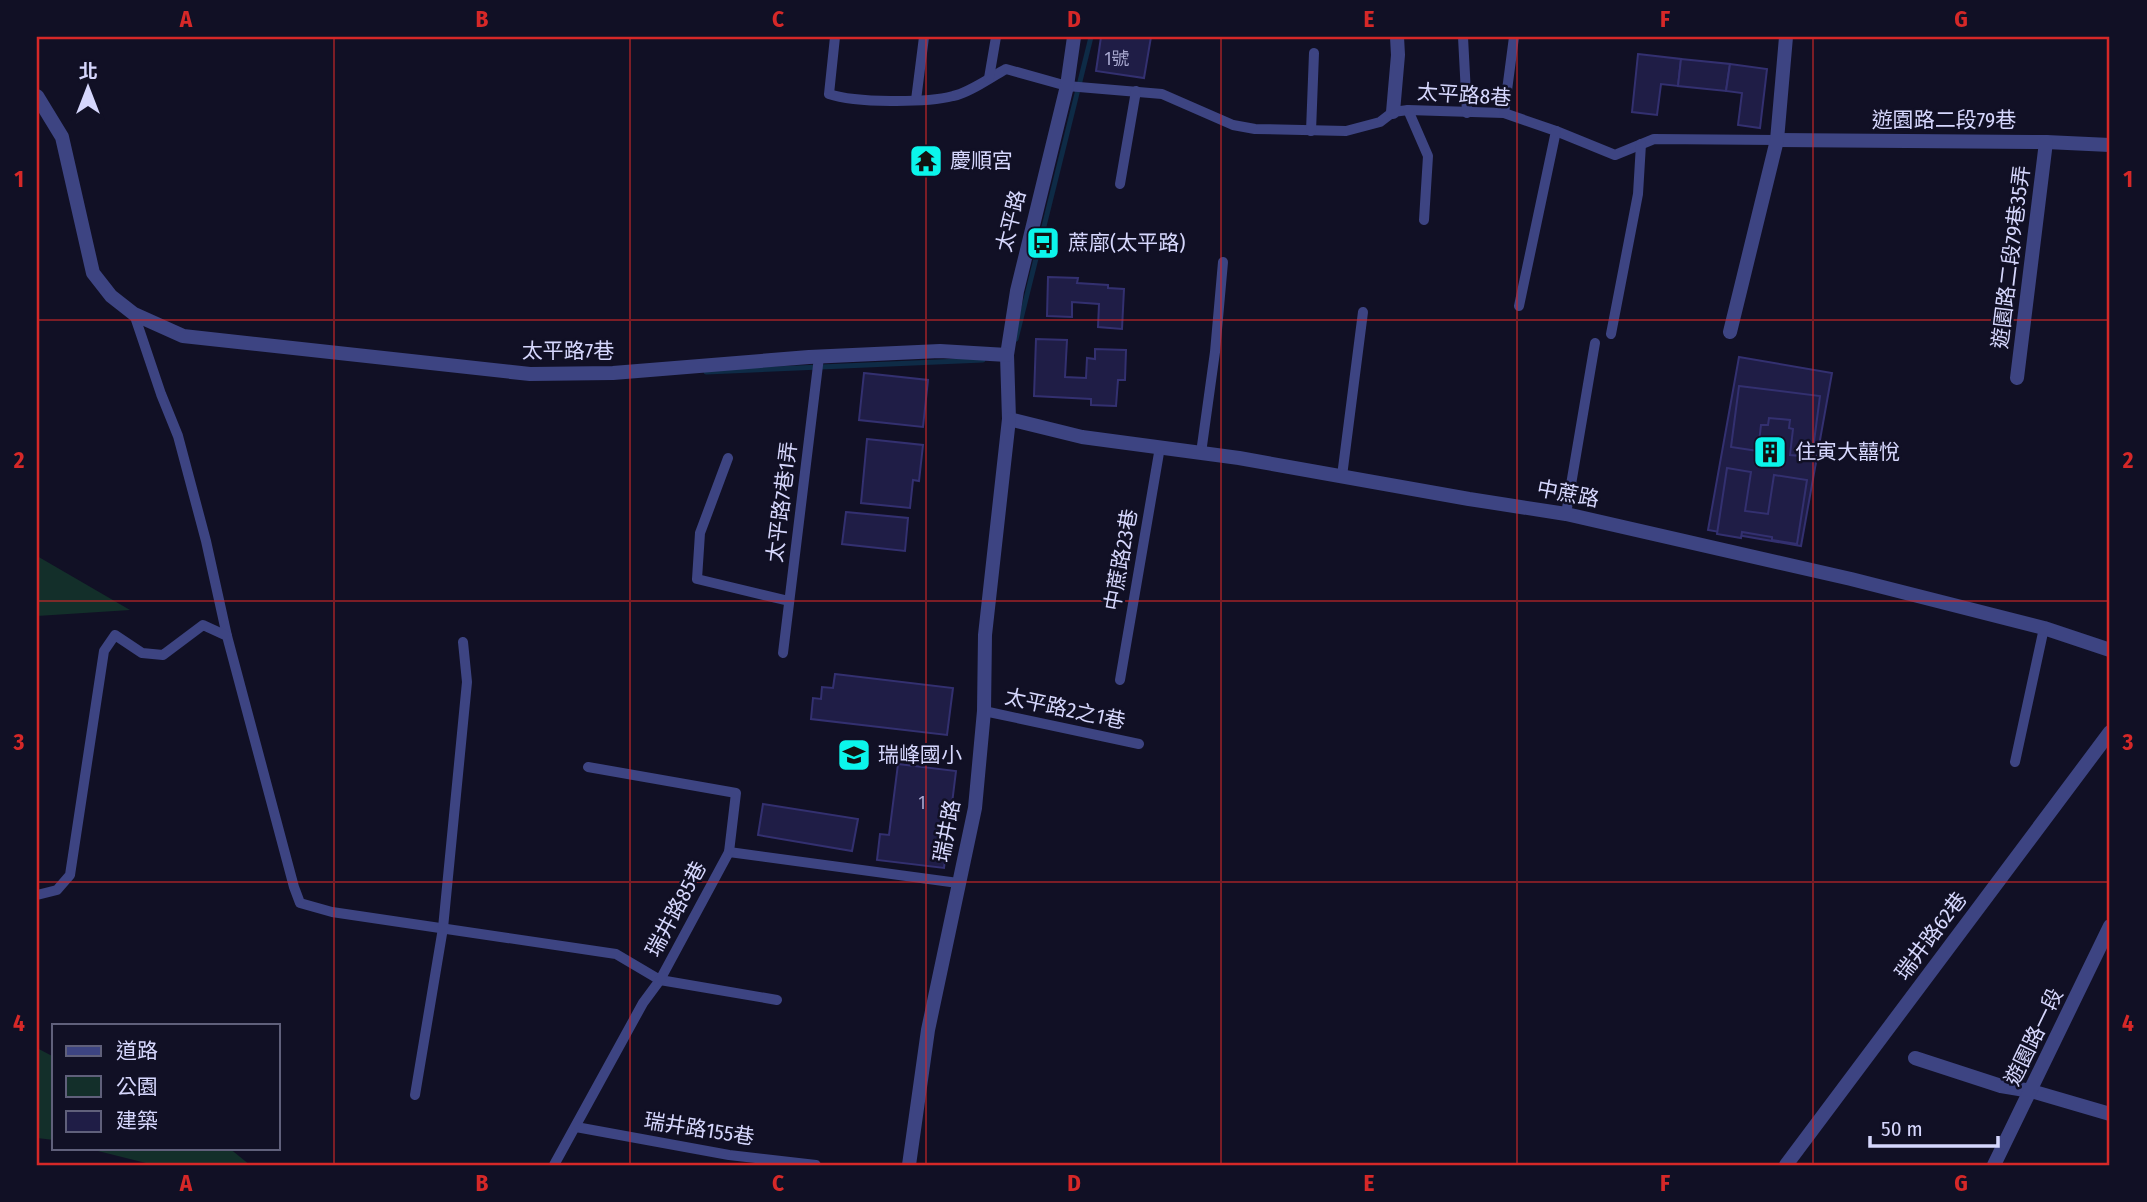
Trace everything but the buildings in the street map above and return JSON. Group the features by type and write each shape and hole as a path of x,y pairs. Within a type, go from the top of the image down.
{"street":[{"name":"太平路","path":"1009,419 1007,355 1025,252 1066,86 1074,37"},
{"path":"1393,112 1397,37"},
{"path":"1730,332 1777,140 1786,37"},
{"name":"太平路7巷","path":"37,96 62,137 93,273 111,296 134,314 183,336 530,374 613,373 819,357 940,351 1007,355"},
{"name":"遊園路二段79巷","path":"1777,140 2110,145"},
{"name":"遊園路二段79巷35弄","path":"2017,378 2046,142"},
{"name":"中蔗路","path":"1009,419 1082,436 1201,453 1566,514 1851,579 2044,628 2110,650"},
{"name":"瑞井路","path":"909,1165 928,1030 975,808 984,711 985,635 1009,419"},
{"name":"瑞井路62巷","path":"1786,1165 2110,732"},
{"name":"遊園路一段","path":"1994,1165 2110,926"},
{"path":"1915,1058 2001,1086 2031,1091 2110,1115"}],"lane":[{"name":"太平路8巷","path":"835,37 829,94 840,98 916,100 954,96 1006,69 1066,86 1162,93 1233,125 1346,131 1380,122 1393,112 1408,110 1504,113 1615,155 1654,139 1777,140"},
{"path":"916,100 924,37"},
{"path":"989,78 996,37"},
{"path":"1463,37 1467,113"},
{"path":"1504,113 1514,37"},
{"path":"1311,131 1314,53"},
{"path":"1120,184 1136,91"},
{"path":"1408,110 1428,156 1424,220"},
{"path":"1519,306 1556,131"},
{"path":"1611,334 1638,194 1641,145"},
{"path":"1201,453 1215,352 1223,262"},
{"path":"1342,476 1363,312"},
{"path":"134,314 178,436 206,541 227,636 293,887 300,903 332,912 616,954 660,980 777,1000"},
{"path":"1566,514 1595,343"},
{"name":"太平路7巷1弄","path":"783,653 819,357"},
{"name":"中蔗路23巷","path":"1120,680 1160,447"},
{"path":"728,458 700,533 697,579 789,601"},
{"path":"37,895 58,890 70,875 104,651 115,635 142,653 163,655 204,625 227,636"},
{"path":"2015,762 2044,628"},
{"path":"415,1095 443,928 467,682 463,642"},
{"name":"太平路2之1巷","path":"984,711 1139,744"},
{"name":"瑞井路85巷","path":"554,1165 643,1003 660,980 729,852 736,793 588,767"},
{"path":"729,852 958,883"},
{"name":"瑞井路155巷","path":"576,1127 729,1155 816,1165"}],"green space":[{"path":"37,556 130,610 37,616"},
{"path":"37,1048 52,1056 52,1140 37,1138"},
{"path":"94,1150 231,1150 250,1165 154,1165"}],"waterway":[{"path":"1016,339 1091,37"},
{"path":"706,372 983,360"}],"place":[{"name":"慶順宮","path":"926,161"},
{"name":"蔗廍(太平路)","path":"1043,243"},
{"name":"住寅大囍悅","path":"1770,452"},
{"name":"瑞峰國小","path":"854,755"}]}
